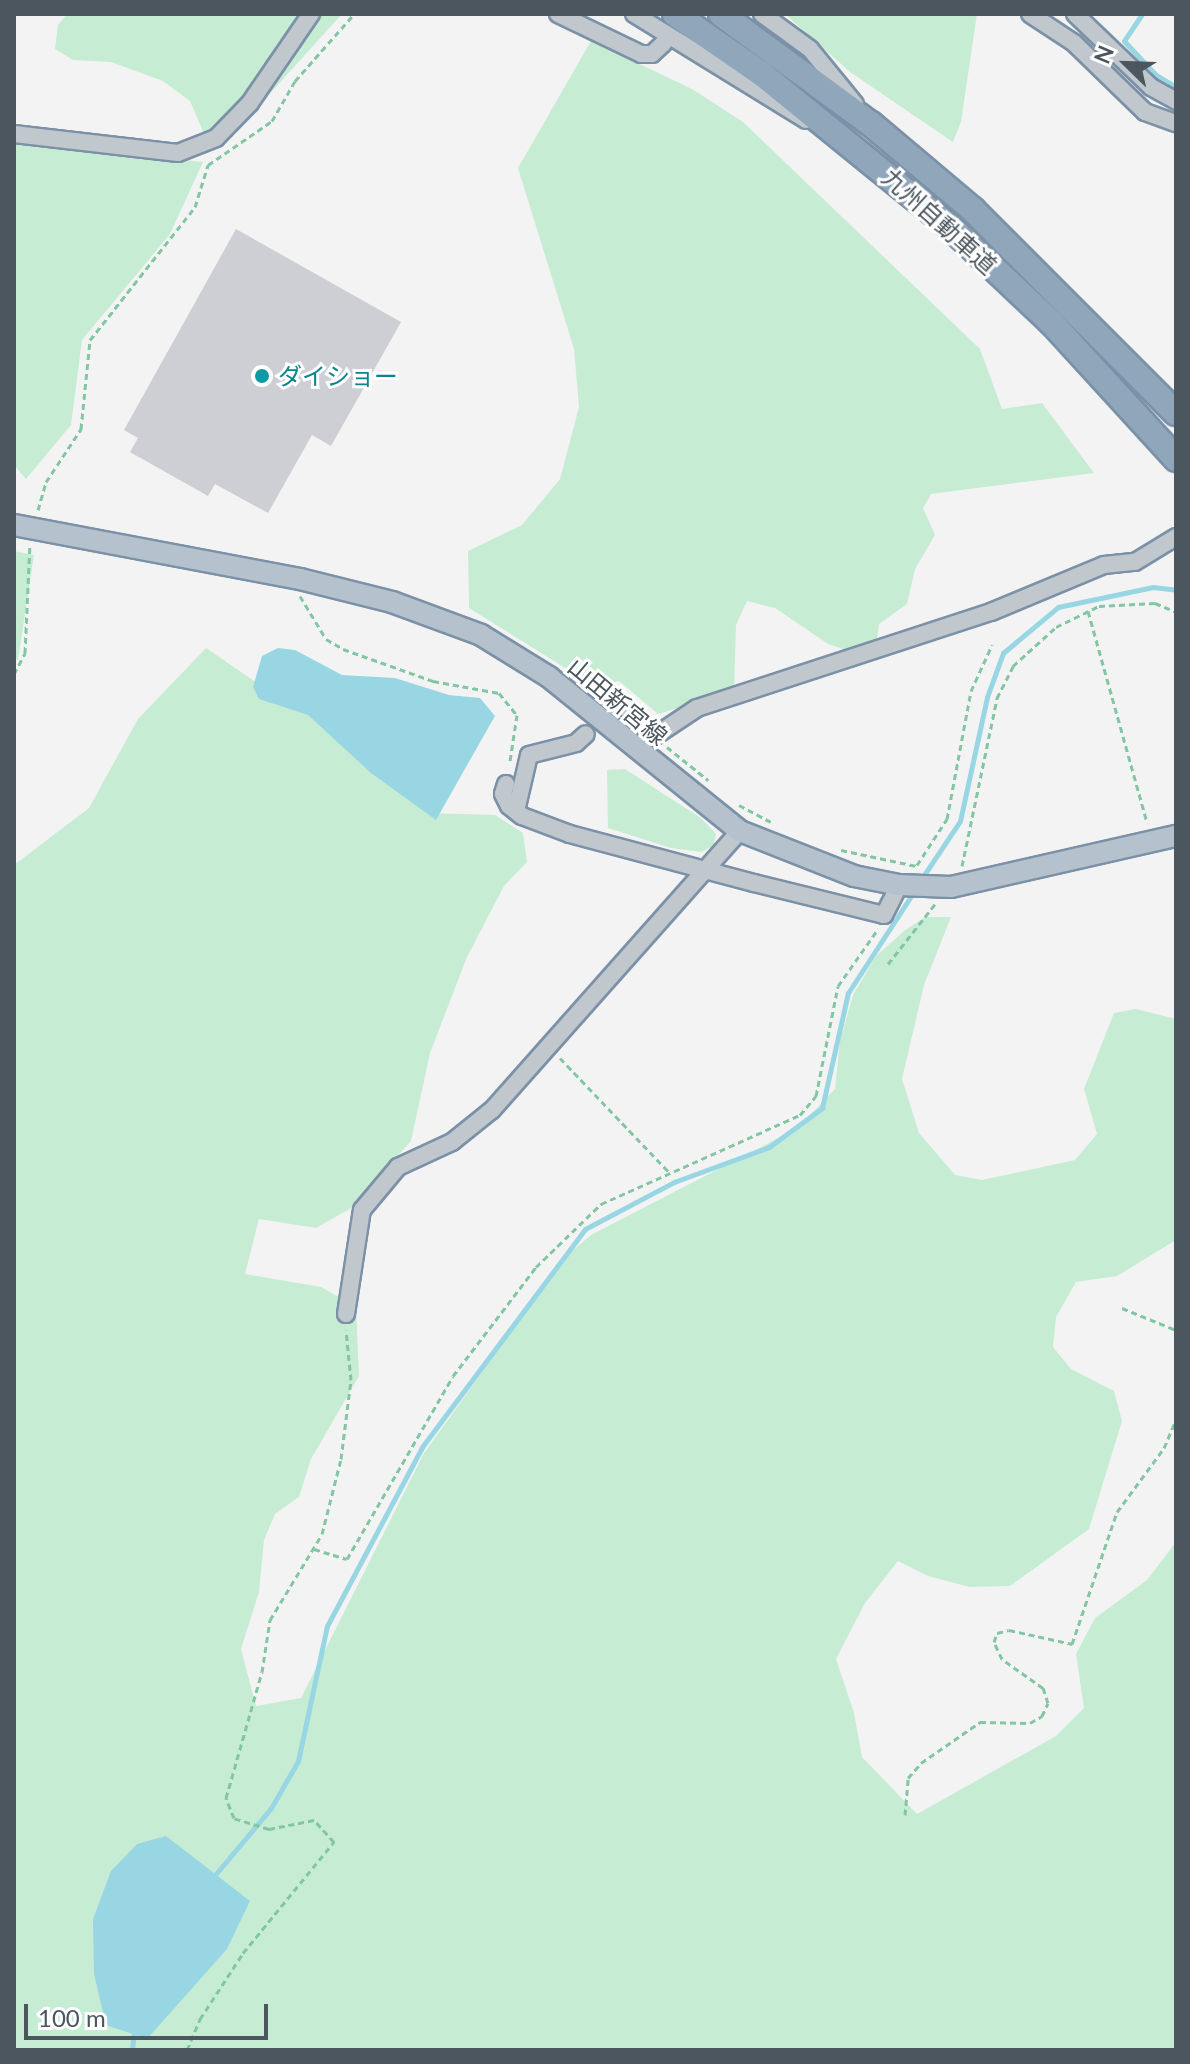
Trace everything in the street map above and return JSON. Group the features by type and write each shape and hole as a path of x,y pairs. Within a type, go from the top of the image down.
{"highway":[{"name":"九州自動車道","path":"675,14 856,148 1052,323 1176,459"},
{"name":"九州自動車道","path":"721,14 871,124 1072,304 1176,413"}],"main road":[{"name":"山田新宮線","path":"23,527 300,579 392,602 481,635 549,677 740,831 854,876 899,885 951,887 1176,836"}],"street":[{"path":"14,134 178,153 216,138 250,103 311,14"},
{"path":"558,14 641,54 652,54 664,43"},
{"path":"634,14 856,148"},
{"path":"762,14 810,49 871,124"},
{"path":"1030,14 1074,43 1145,112 1176,123"},
{"path":"1075,14 1151,87 1176,101"},
{"path":"613,706 619,701 655,736 697,708 991,612 1104,565 1135,562 1176,537"},
{"path":"516,811 529,755 576,743 586,734"},
{"path":"506,784 503,794 516,811 570,834 884,915 899,885"},
{"path":"346,1314 362,1210 398,1167 452,1142 492,1110 702,868 740,831"}],"path":[{"path":"14,674 25,653 23,527 46,482 81,429 90,340 195,207 208,165 272,121 295,81 354,14"},
{"path":"300,579 305,610 335,644 433,681 499,693 510,702 517,715 506,784"},
{"path":"888,964 951,887 962,866 997,698 1013,666 1056,627 1088,611 1155,603 1176,612"},
{"path":"1088,611 1152,842"},
{"path":"899,885 916,866 947,819 971,691 992,645"},
{"path":"655,736 714,785"},
{"path":"738,804 776,825"},
{"path":"838,849 916,866"},
{"path":"314,1549 347,1559 453,1376 536,1267 601,1204 800,1115 816,1096 838,986 884,915"},
{"path":"549,1047 670,1173"},
{"path":"1122,1308 1176,1330"},
{"path":"187,2050 200,2019 243,1953 334,1842 314,1820 269,1829 234,1818 226,1798 262,1672 270,1620 314,1549 341,1459 351,1380 346,1314"},
{"path":"905,1815 908,1778 921,1763 980,1722 1030,1723 1042,1716 1048,1703 1043,1688 1002,1659 994,1642 997,1633 1009,1630 1072,1644 1117,1512 1164,1448 1176,1420"}],"green space":[{"path":"67,14 342,14 236,131 207,141 190,101 163,81 111,62 73,60 55,49 58,25"},
{"path":"785,14 977,14 961,122 953,142 850,72"},
{"path":"591,41 692,89 743,122 980,349 1002,409 1042,403 1094,473 931,494 923,508 935,535 915,569 907,604 879,624 877,639 849,651 828,644 775,608 747,601 736,625 734,691 658,714 619,681 594,686 469,608 468,551 522,525 560,479 579,407 574,349 518,168"},
{"path":"14,143 203,162 170,234 82,340 71,425 26,479 14,465"},
{"path":"14,551 34,555 18,660 14,659"},
{"path":"206,648 269,691 348,724 376,768 427,813 495,815 523,833 527,862 504,886 467,957 430,1053 411,1141 351,1208 316,1228 259,1219 245,1274 321,1287 356,1307 359,1376 311,1459 299,1497 275,1514 264,1540 259,1592 241,1649 256,1706 301,1698 424,1453 565,1257 591,1235 786,1134 810,1115 835,1089 840,1041 853,995 876,956 904,931 925,917 951,917 924,985 902,1079 919,1133 955,1175 982,1180 1075,1160 1097,1134 1084,1089 1114,1013 1136,1009 1176,1019 1176,1240 1117,1276 1076,1282 1056,1317 1053,1347 1071,1369 1114,1391 1122,1421 1089,1529 1010,1586 970,1587 928,1576 898,1561 865,1603 836,1659 854,1713 862,1757 917,1814 1056,1736 1084,1708 1076,1654 1095,1618 1147,1580 1176,1542 1176,2050 14,2050 14,865 89,808 138,719"},
{"path":"625,769 701,818 716,834 713,846 701,852 671,848 608,828 607,770"}],"water":[{"path":"278,648 295,650 342,675 395,678 449,695 480,698 495,716 436,820 371,773 308,715 259,699 253,687 262,656"},
{"path":"166,1836 250,1901 227,1949 147,2039 106,2025 94,1974 93,1919 111,1871 137,1844"}],"building":[{"name":"ダイショー","path":"236,229 401,322 331,446 312,435 268,513 215,484 208,496 130,452 138,438 124,430"}],"waterway":[{"path":"1142,14 1124,41 1156,75 1176,87"},
{"path":"920,881 960,821 987,697 1003,653 1058,607 1153,587 1176,590"},
{"path":"214,1876 271,1808 298,1761 327,1626 422,1447 585,1229 674,1182 769,1147 822,1108 848,993 915,890"},
{"path":"132,2050 134,2031"}],"place":[{"name":"ダイショー","path":"262,376"}]}
